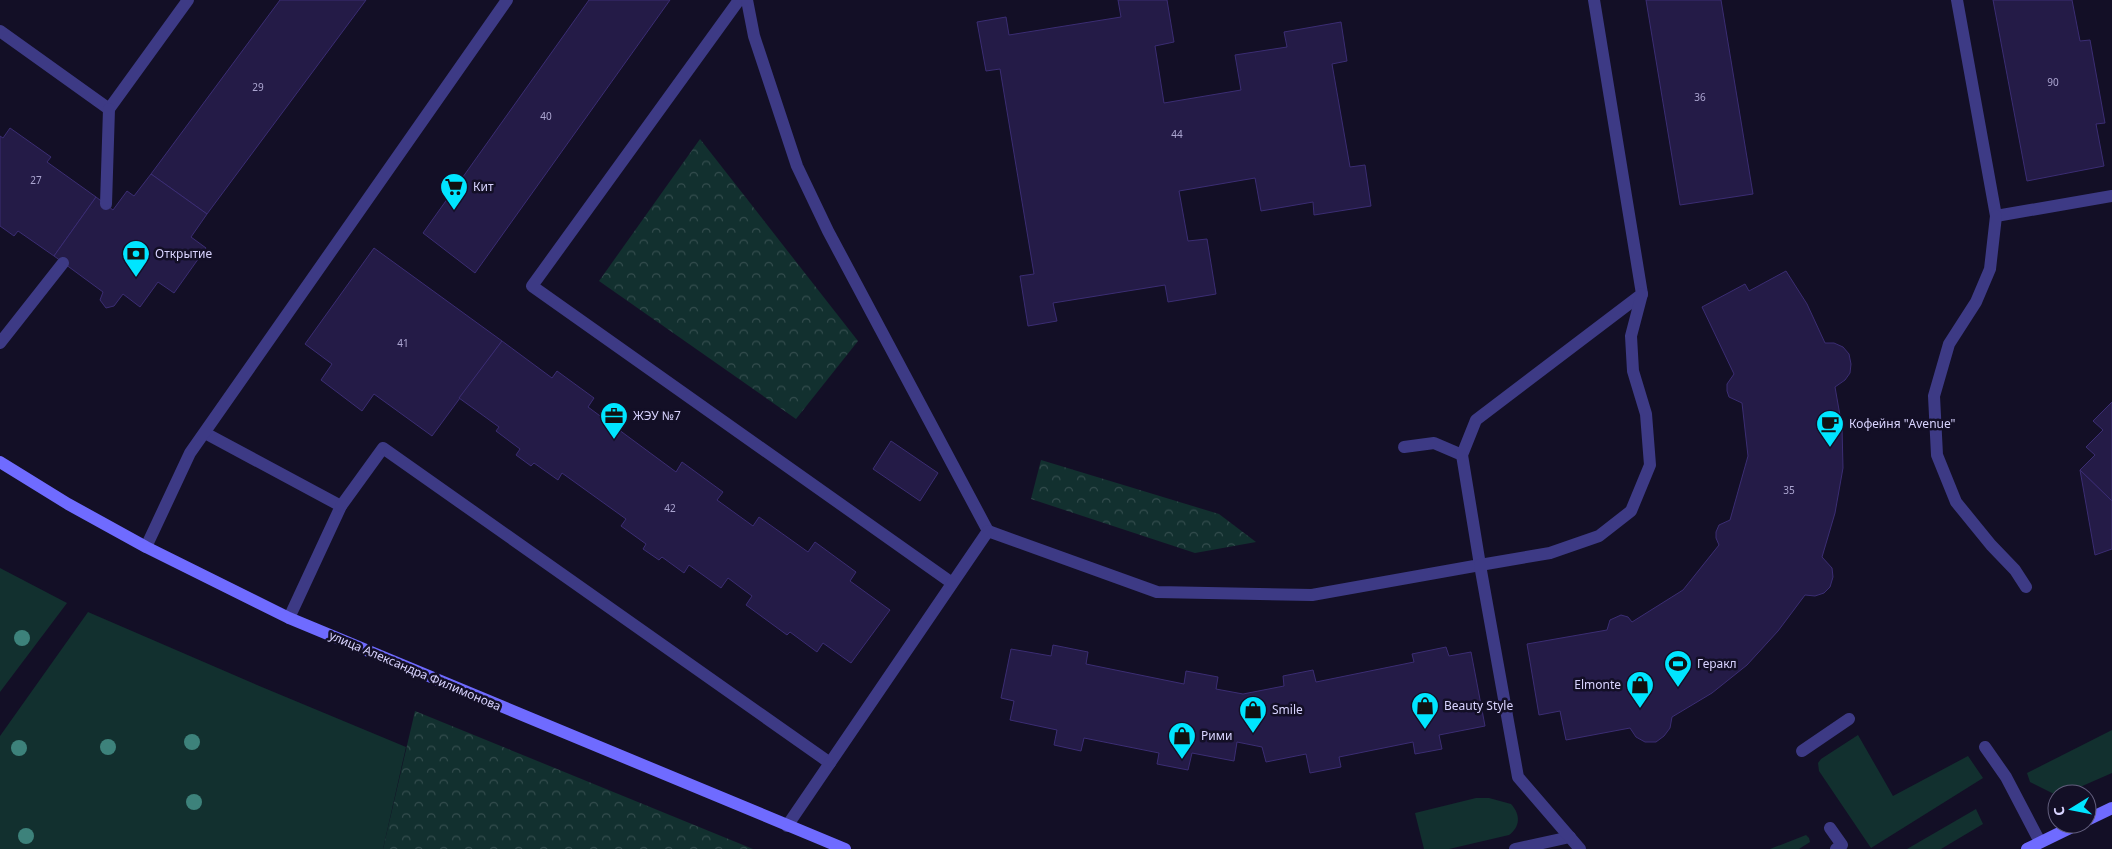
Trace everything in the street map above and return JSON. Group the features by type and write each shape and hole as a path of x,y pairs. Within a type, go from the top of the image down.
{"main road":[{"name":"улица Александра Филимонова","path":"0,462 68,504 146,547 288,618 845,849"},
{"path":"2097,815 2112,808"},
{"path":"2027,849 2057,834"}],"lane":[{"path":"106,204 110,109 188,0"},
{"path":"146,547 190,453 507,0"},
{"path":"739,0 532,286 952,584"},
{"path":"747,0 754,36 797,166 828,231 988,531 1157,592 1312,595 1550,553 1599,536 1631,511 1650,465 1646,414 1632,371 1631,336 1642,294 1594,0"},
{"path":"1957,0 1996,216 1990,268 1976,302 1949,344 1934,396 1937,455 1956,502 1991,545 2015,570 2026,587"},
{"path":"0,31 110,109"},
{"path":"1996,216 2112,196"},
{"path":"0,343 63,263"},
{"path":"1580,849 1518,777 1462,455 1476,420 1642,294"},
{"path":"205,433 341,506"},
{"path":"1404,447 1434,443 1462,455"},
{"path":"288,618 341,506 383,448 830,763"},
{"path":"787,826 988,531"},
{"path":"1802,751 1849,720"},
{"path":"1985,747 2006,777 2040,842"},
{"path":"1830,828 1842,845 1836,849"},
{"path":"1515,849 1570,837"}],"green space":[{"path":"700,139 858,341 796,419 599,281"},
{"path":"1041,460 1219,514 1256,542 1195,553 1031,499"},
{"path":"0,568 67,603 0,692"},
{"path":"88,612 406,747 383,849 0,849 0,736"},
{"path":"415,711 753,849 383,849"},
{"path":"2112,730 2112,773 2087,784 2047,784 2047,790 2030,782 2027,773"},
{"path":"1858,735 1893,796 1968,756 1983,778 1871,848 1819,771 1818,763 1821,759"},
{"path":"1476,798 1489,798 1511,804 1518,817 1517,825 1513,832 1509,835 1449,849 1424,849 1415,813"},
{"path":"1976,809 1983,824 1941,849 1907,849"},
{"path":"1806,835 1810,842 1799,849 1770,849"}],"building":[{"path":"280,0 366,0 207,214 151,174"},
{"path":"589,0 670,0 475,273 423,233"},
{"path":"1118,0 1167,0 1174,42 1155,46 1164,103 1241,90 1235,55 1287,47 1284,32 1341,22 1347,61 1332,64 1350,167 1365,165 1371,206 1314,215 1313,202 1261,211 1255,178 1179,191 1188,241 1207,239 1216,294 1168,302 1165,285 1053,303 1057,321 1028,326 1020,276 1034,274 1000,69 986,71 977,22 1006,17 1009,35 1121,17"},
{"path":"1646,0 1721,0 1753,194 1680,205"},
{"path":"1993,0 2072,0 2080,41 2090,40 2105,123 2096,124 2104,166 2027,181"},
{"path":"10,128 51,157 47,162 96,197 54,256 18,231 14,236 0,226 0,136 3,138"},
{"path":"151,174 207,214 191,237 206,248 174,293 158,282 140,307 123,294 114,306 106,308 100,300 103,292 54,256 96,197 113,210 127,191 134,196"},
{"path":"374,248 502,341 432,436 374,394 362,411 321,380 332,364 305,344"},
{"path":"1786,271 1807,304 1825,343 1834,343 1843,347 1849,354 1851,364 1850,373 1845,380 1835,387 1842,427 1843,468 1835,513 1822,557 1832,568 1833,577 1830,587 1824,593 1815,596 1805,595 1778,631 1747,665 1712,693 1672,717 1670,728 1656,742 1645,742 1636,737 1630,728 1566,740 1560,711 1539,715 1527,644 1607,630 1610,620 1621,615 1628,617 1632,622 1683,590 1719,545 1716,532 1719,525 1730,520 1748,456 1742,403 1729,397 1727,391 1727,384 1734,374 1702,307 1745,284 1749,291"},
{"path":"502,341 552,378 557,371 594,398 588,407 676,472 682,462 723,492 717,500 753,526 759,517 808,552 815,542 856,572 850,581 890,610 851,663 823,643 817,652 790,632 787,635 746,605 752,596 728,578 721,588 689,565 684,573 662,557 659,560 643,549 646,544 621,526 626,519 562,473 558,480 534,463 531,466 516,455 520,449 496,431 499,427 459,398"},
{"path":"2112,402 2112,501 2080,470 2095,455 2086,447 2103,430 2093,421"},
{"path":"891,441 938,473 920,501 873,469"},
{"path":"2080,470 2112,501 2112,549 2095,555"},
{"path":"1053,645 1088,652 1086,664 1184,684 1186,671 1218,677 1216,689 1243,694 1284,686 1283,676 1313,670 1316,682 1414,662 1412,654 1446,647 1449,656 1471,652 1485,726 1439,735 1442,749 1415,754 1413,742 1339,757 1341,767 1310,773 1306,754 1266,762 1262,747 1237,742 1234,761 1192,753 1188,770 1157,764 1159,753 1084,738 1081,751 1054,745 1057,730 1010,720 1014,701 1001,698 1011,649 1051,656"}],"place":[{"name":"Кит","path":"454,211"},
{"name":"Открытие","path":"136,278"},
{"name":"ЖЭУ №7","path":"614,440"},
{"name":"Кофейня \"Avenue\"","path":"1830,448"},
{"name":"Геракл","path":"1678,688"},
{"name":"Elmonte","path":"1640,709"},
{"name":"Beauty Style","path":"1425,730"},
{"name":"Smile","path":"1253,734"},
{"name":"Рими","path":"1182,760"}]}
